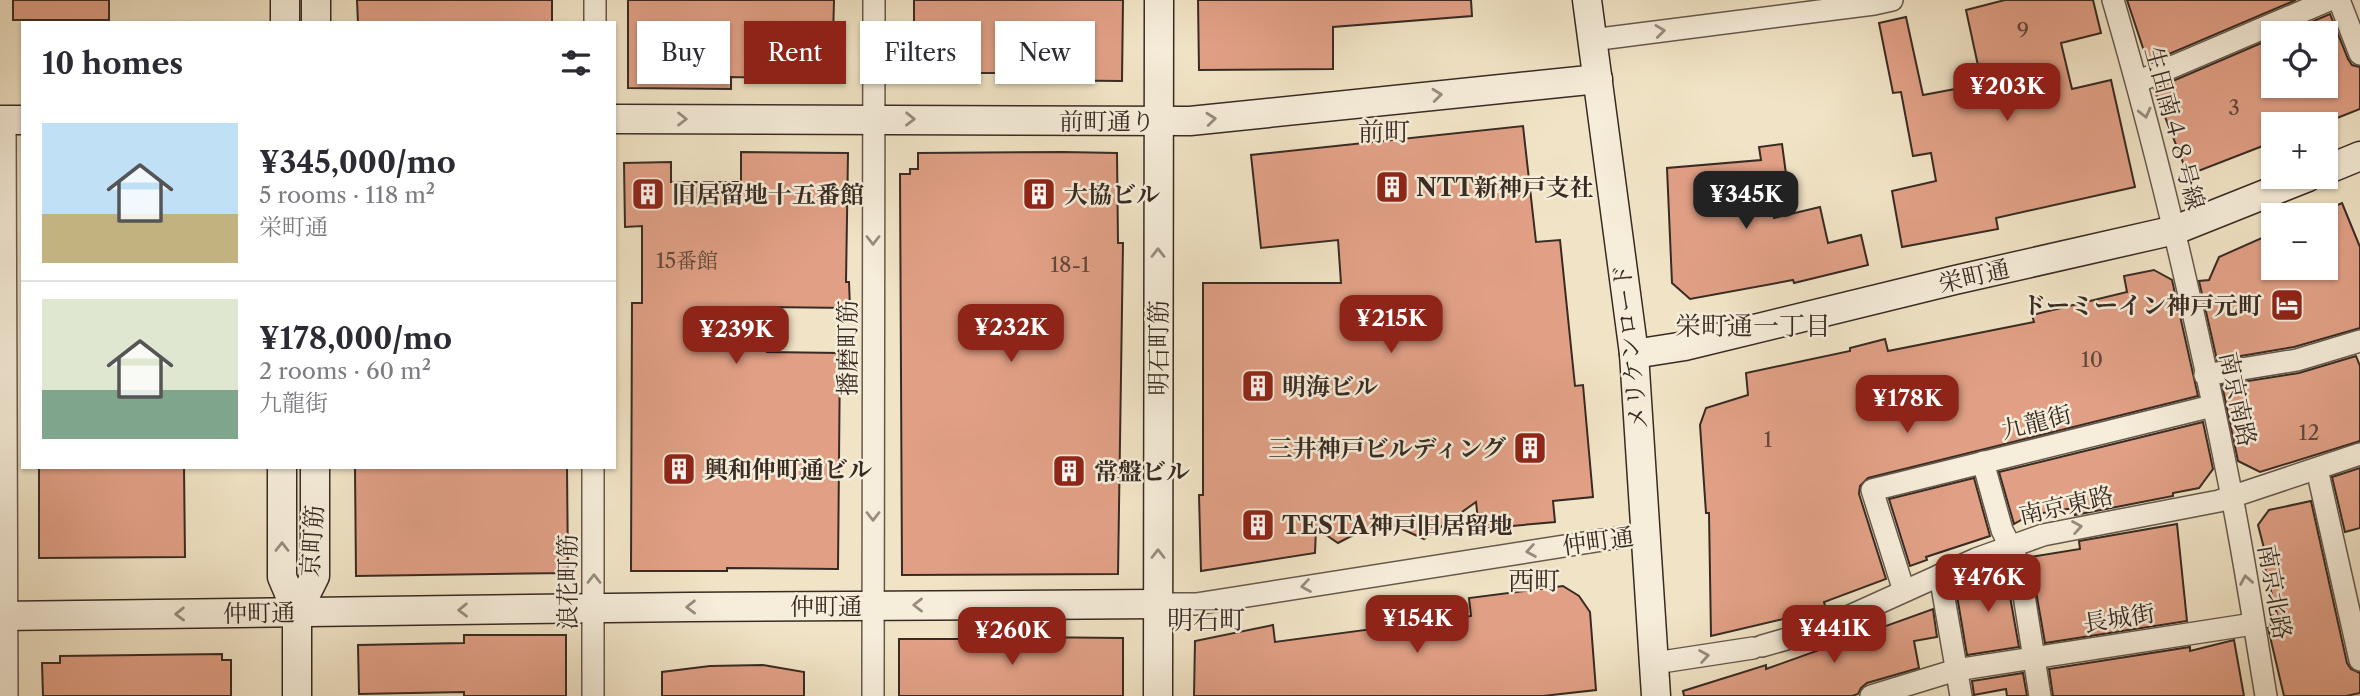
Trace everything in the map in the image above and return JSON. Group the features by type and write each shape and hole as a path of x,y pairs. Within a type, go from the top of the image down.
{"street":[{"path":"285,0 285,21"},
{"path":"316,0 316,21"},
{"path":"594,21 595,0"},
{"name":"播磨町筋","path":"873,696 874,0"},
{"name":"明石町筋","path":"1158,696 1160,0"},
{"name":"メリケンロード","path":"1587,0 1634,354 1656,696"},
{"path":"1592,40 1874,5 1892,0"},
{"name":"生田南４８号線","path":"2113,0 2175,230"},
{"path":"2137,82 2329,0"},
{"path":"2339,0 2360,54"},
{"name":"前町通り","path":"616,119 1190,121 1598,79"},
{"path":"7,696 4,616 9,120"},
{"path":"2338,165 2360,156"},
{"name":"栄町通","path":"1634,354 1685,346 1942,283 2175,230 2278,189"},
{"name":"南京南路","path":"2175,230 2232,498"},
{"path":"2206,375 2297,360 2360,341"},
{"name":"九龍街","path":"1904,591 1872,490 2212,407"},
{"name":"南京東路","path":"1655,663 1758,647 1821,629 2011,545 2064,529 2232,498 2360,454"},
{"path":"1983,462 2002,530 2020,564 2040,696"},
{"name":"京町筋","path":"282,469 282,577 297,612 298,696"},
{"name":"京町筋","path":"297,612 315,576 315,469"},
{"name":"浪花町筋","path":"593,469 593,696"},
{"path":"2318,469 2360,660"},
{"name":"南京北路","path":"2232,498 2266,696"},
{"name":"仲町通","path":"4,616 1196,604 1647,533"},
{"path":"1940,575 1961,696"},
{"name":"長城街","path":"1871,696 1956,670 2253,624"}],"building":[{"path":"13,0 109,0 109,20 13,20"},
{"path":"357,0 552,0 552,21 358,21"},
{"path":"628,0 834,0 833,21 744,21 744,77 731,77 731,89 628,88"},
{"path":"914,0 1123,0 1122,81 1095,81 1095,21 995,21 995,73 981,73 981,21 914,21"},
{"path":"1198,0 1471,0 1472,16 1333,27 1333,69 1199,70"},
{"path":"2005,0 2093,0 2101,33 2061,43 2072,89 2111,80 2135,187 1996,218 1998,229 1902,247 1892,191 1936,181 1931,153 1913,156 1901,92 1893,93 1879,23 1906,17 1923,95 1982,84 1966,10"},
{"path":"2127,0 2296,0 2148,63"},
{"path":"2330,14 2333,21 2313,21"},
{"path":"2338,34 2352,65 2360,67 2360,109 2338,118 2338,112 2261,112 2261,147 2188,175 2154,89 2261,43 2261,98 2338,98"},
{"path":"1523,126 1536,242 1560,240 1575,386 1583,385 1593,497 1553,501 1555,522 1479,529 1476,502 1424,539 1382,520 1338,543 1316,528 1315,553 1201,571 1199,495 1203,495 1203,283 1341,283 1338,240 1261,248 1251,155"},
{"path":"1782,144 1786,174 1766,177 1774,218 1820,207 1828,243 1861,235 1868,265 1794,283 1793,280 1690,299 1672,283 1667,168 1761,160 1759,147"},
{"path":"741,152 848,153 846,282 849,282 850,308 767,307 767,352 840,353 838,569 631,571 632,303 642,303 642,226 625,227 624,163 671,162 671,182 741,182"},
{"path":"918,153 1117,153 1118,243 1123,243 1118,574 902,575 900,174 910,174 910,169 918,169"},
{"name":"ドーミーイン神戸元町","path":"2342,203 2360,247 2360,328 2294,347 2217,360 2199,281 2209,280 2219,257 2261,238 2261,280 2338,280 2338,205"},
{"path":"2154,270 2172,280 2198,396 1868,478 1860,486 1859,494 1886,579 1824,602 1826,609 1711,636 1709,513 1706,513 1700,425 1706,408 1748,395 1746,373 1850,351 1850,348 1885,339 1888,351 2034,322 2032,315 2127,292 2124,276"},
{"path":"2356,356 2360,366 2360,441 2260,472 2238,461 2222,385 2299,373"},
{"path":"2203,422 2213,469 2199,488 2173,493 2173,496 2075,515 2074,508 2030,515 2014,524 1999,472"},
{"path":"2360,468 2360,528 2345,532 2332,477"},
{"path":"39,469 184,469 185,557 39,558"},
{"path":"355,469 567,469 568,573 356,576"},
{"path":"1974,478 1990,536 1926,557 1927,560 1910,566 1889,499"},
{"path":"2311,501 2347,663 2351,669 2360,673 2360,693 2346,696 2284,696 2268,628 2271,627 2270,616 2277,614 2262,557 2266,556 2258,525 2269,510"},
{"path":"2177,524 2187,621 2045,643 2030,557 2080,549 2079,541"},
{"path":"2004,563 2019,647 1967,655 1956,590 1986,579 1986,570"},
{"path":"1563,586 1579,596 1590,612 1596,690 1543,696 1194,696 1195,641 1273,625 1275,642 1471,616 1469,598"},
{"path":"1933,609 1937,637 1914,641 1919,668 1867,683 1858,694 1684,696 1683,691 1766,665 1766,669"},
{"path":"464,635 566,635 566,696 464,696 464,692 359,694 358,645 464,643"},
{"path":"1123,638 1123,696 899,696 899,639"},
{"path":"2234,640 2244,696 2053,696 2049,669 2190,647 2190,651"},
{"path":"222,654 222,660 231,660 231,696 43,696 42,663 60,663 60,656"},
{"path":"763,665 804,672 804,696 662,696 662,672 710,666"},
{"path":"2023,673 2027,696 2007,696 2006,689 1974,695 1972,681"}],"place":[{"name":"NTT新神戸支社","path":"1392,187"},
{"name":"旧居留地十五番館","path":"648,194"},
{"name":"大協ビル","path":"1039,194"},
{"name":"ドーミーイン神戸元町","path":"2287,305"},
{"name":"明海ビル","path":"1258,386"},
{"name":"三井神戸ビルディング","path":"1530,448"},
{"name":"興和仲町通ビル","path":"679,469"},
{"name":"常盤ビル","path":"1069,471"},
{"name":"TESTA神戸旧居留地","path":"1258,525"}],"district":[{"name":"前町","path":"1384,132"},
{"name":"栄町通一丁目","path":"1753,326"},
{"name":"西町","path":"1534,581"},
{"name":"明石町","path":"1206,620"}]}
